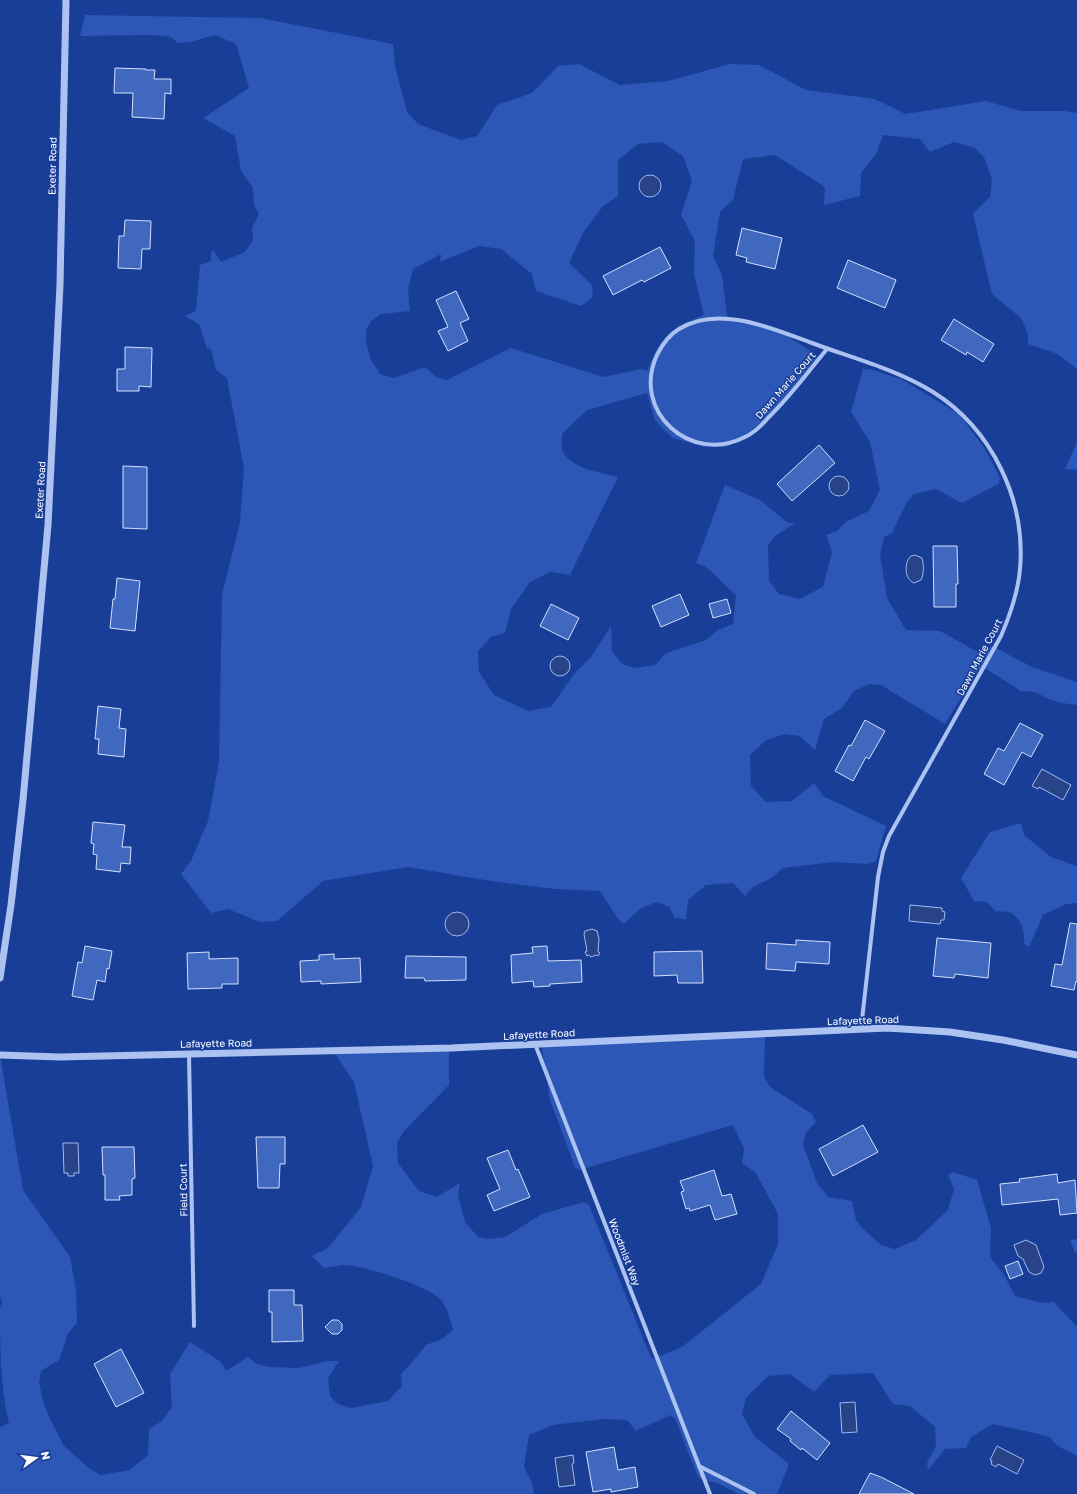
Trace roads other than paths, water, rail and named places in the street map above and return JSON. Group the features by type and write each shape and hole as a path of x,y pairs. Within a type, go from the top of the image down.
{"street":[{"name":"Exeter Road","path":"0,978 11,905 23,800 48,525 60,285 66,0"},
{"name":"Dawn Marie Court","path":"827,349 777,409 763,423 748,436 729,444 707,446 686,439 668,426 656,408 651,386 653,364 662,344 678,329 699,320 719,318 740,320 768,326 913,381 933,392 952,406 969,421 988,446 1006,479 1014,501 1019,524 1020,570 1010,615 1001,636 889,836 883,852 878,876 861,1029"},
{"name":"Lafayette Road","path":"0,1055 60,1057 451,1048 887,1028 950,1032 1003,1040 1077,1055"},
{"name":"Woodmist Way","path":"535,1044 710,1494"},
{"name":"Field Court","path":"188,1054 194,1326"},
{"path":"699,1465 754,1494"}]}
